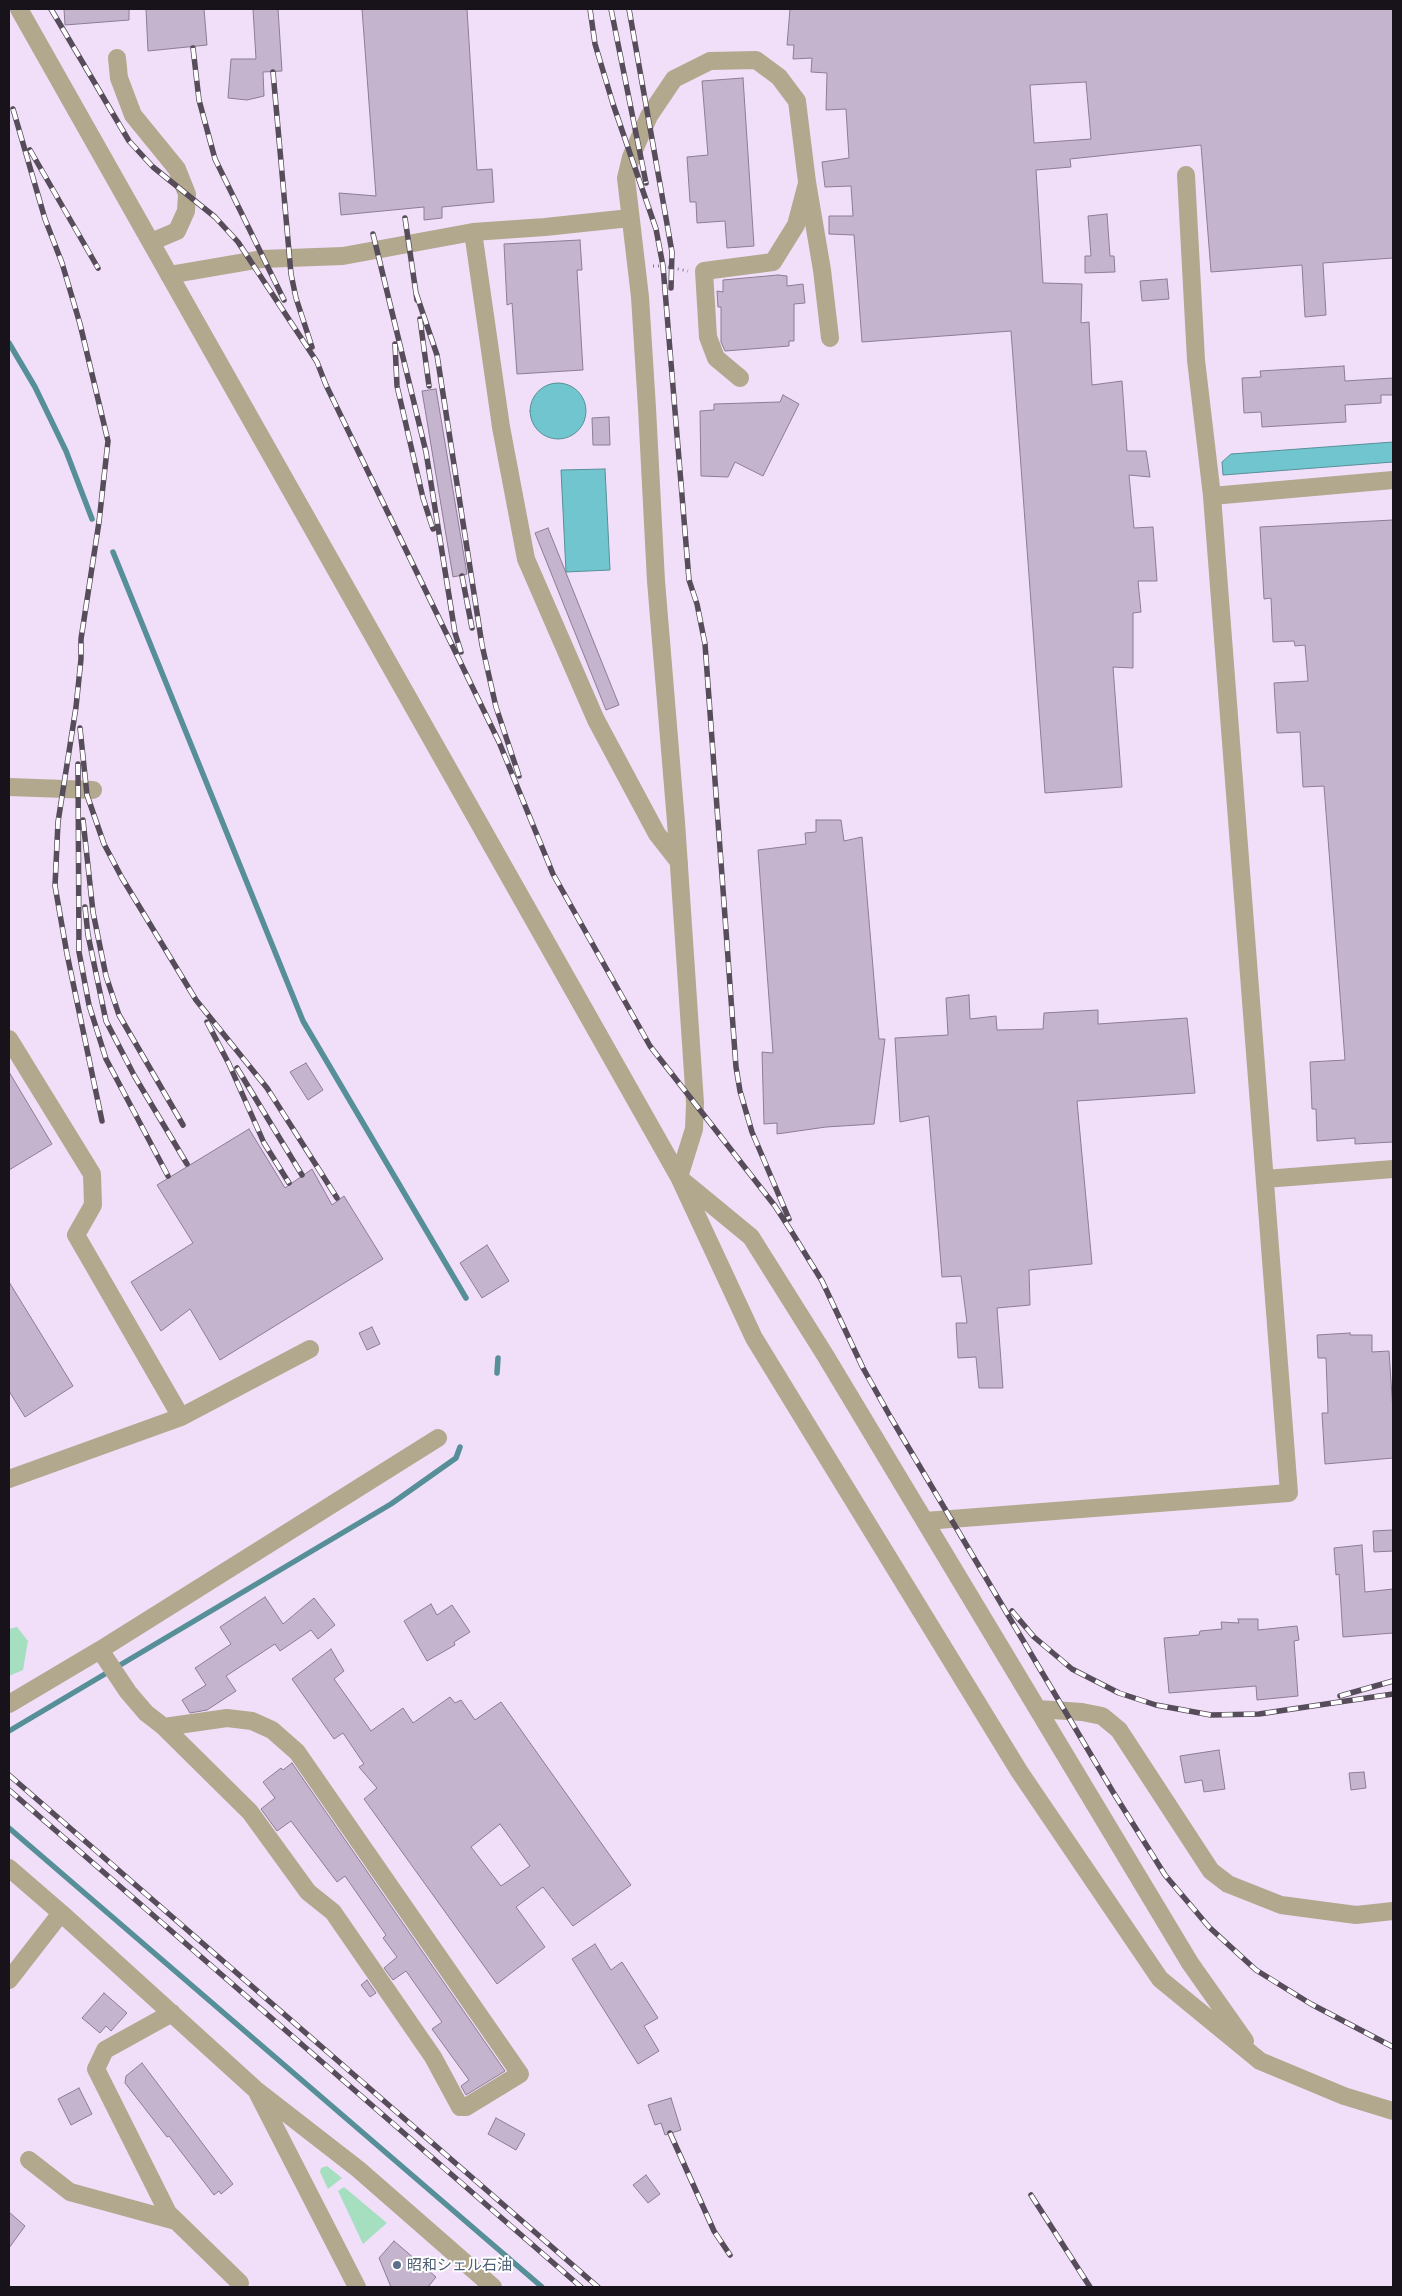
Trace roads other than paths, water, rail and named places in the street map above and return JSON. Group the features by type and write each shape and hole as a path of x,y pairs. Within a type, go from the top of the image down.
{"street":[{"path":"19,9 679,1177 754,1338 1019,1771 1160,1978 1260,2061 1344,2096 1393,2111"},
{"path":"118,58 119,78 132,115 177,169 187,194 186,211 177,231 151,242"},
{"path":"679,1177 694,1129 695,1103 679,862 656,581 637,268 626,178 631,156 649,116 674,79 710,61 756,60 779,77 797,101 830,338"},
{"path":"925,1521 1289,1493 1212,496 1196,360 1186,175"},
{"path":"740,378 716,358 708,337 704,271 773,262 796,225 807,182"},
{"path":"169,275 262,259 343,256 473,232 630,218"},
{"path":"473,232 501,427 526,559 596,720 658,834 679,862"},
{"path":"1212,496 1393,480"},
{"path":"9,787 93,790"},
{"path":"9,1040 92,1174 93,1205 76,1235 181,1417"},
{"path":"1265,1179 1393,1169"},
{"path":"679,1177 751,1238 925,1521 1190,1963 1260,2061"},
{"path":"9,1479 181,1417 310,1349"},
{"path":"9,1704 108,1662 438,1438"},
{"path":"108,1662 146,1713 164,1727 250,1812 308,1892 333,1912 433,2057 460,2106 466,2107 520,2074 296,1752 272,1730 252,1721 227,1718 164,1727"},
{"path":"1038,1709 1082,1712 1102,1716 1119,1730 1211,1871 1228,1884 1288,1906 1356,1914 1393,1911"},
{"path":"9,1868 255,2089 358,2169 493,2287"},
{"path":"9,1980 60,1912"},
{"path":"172,2013 105,2050 96,2069 168,2213 240,2283"},
{"path":"255,2089 357,2287"},
{"path":"29,2160 70,2192 176,2221"}],"waterway":[{"path":"9,343 35,387 66,451 92,519"},
{"path":"113,552 303,1021 466,1298"},
{"path":"497,1373 498,1358"},
{"path":"9,1731 391,1504 456,1458 460,1447"},
{"path":"9,1828 542,2287"}],"railway":[{"path":"51,9 129,141 153,167 215,217 238,242 317,362 326,385 499,742 553,874 650,1046 775,1206 822,1281 863,1368 891,1418 1113,1792 1165,1875 1209,1927 1256,1970 1311,2004 1393,2047"},
{"path":"590,9 595,44 613,104 656,229 663,266 689,580 697,604 705,644 736,1067 740,1091 752,1132 789,1219"},
{"path":"611,9 646,183"},
{"path":"629,9 672,252 671,288"},
{"path":"193,48 199,100 215,159 284,300"},
{"path":"273,72 291,274 296,298 312,347"},
{"path":"13,109 45,219 62,263 80,324 108,441 99,522 81,639 76,707 58,822 55,886 67,954 102,1121"},
{"path":"30,150 98,268"},
{"path":"405,218 417,300"},
{"path":"373,234 426,452 455,633 461,652"},
{"path":"416,293 437,355 482,645 496,707 519,776"},
{"path":"420,319 429,386"},
{"path":"395,344 397,386 423,498 433,529"},
{"path":"462,576 472,628"},
{"path":"80,728 87,795 104,844 122,878 196,1000 267,1088 337,1198"},
{"path":"78,764 79,952 89,1005 106,1059 168,1176"},
{"path":"83,820 93,912 106,976 119,1015 183,1125"},
{"path":"85,907 88,935 106,1021 135,1077 187,1164"},
{"path":"207,1022 229,1064 264,1143 289,1183"},
{"path":"237,1068 302,1175"},
{"path":"1012,1611 1034,1637 1072,1669 1119,1693 1156,1705 1211,1715 1259,1714 1393,1694"},
{"path":"1340,1696 1393,1681"},
{"path":"9,1775 598,2287"},
{"path":"9,1790 581,2287"},
{"path":"670,2133 714,2231 730,2255"},
{"path":"1031,2195 1090,2287"}],"place":[{"name":"昭和シェル石油","path":"397,2265"}]}
